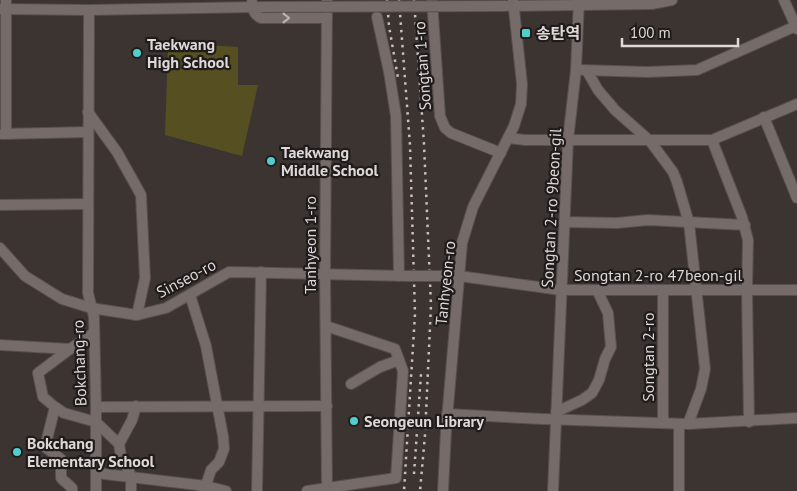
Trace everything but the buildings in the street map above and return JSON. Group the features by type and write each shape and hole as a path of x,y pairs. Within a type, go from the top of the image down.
{"street":[{"name":"Tanhyeon 1-ro","path":"327,0 325,274 327,489"},
{"name":"Songtan 1-ro","path":"432,0 440,116 445,128 451,133 501,153"},
{"path":"88,132 3,134 4,6 90,10 252,3 263,7 579,3 652,4 672,0"},
{"path":"576,70 647,72 697,70 796,27 784,0"},
{"path":"252,3 256,16 260,18 327,18"},
{"name":"Songtan 2-ro 9beon-gil","path":"555,416 568,140 576,70 579,3"},
{"name":"Tanhyeon-ro","path":"443,491 447,414 462,243 473,207 514,126 521,104 522,84 511,4"},
{"name":"Bokchang-ro","path":"90,10 88,294 94,317 96,491"},
{"path":"377,17 396,116 403,276"},
{"path":"587,70 598,90 615,110 650,141 673,172 689,223 705,369 701,389 684,424 679,491"},
{"path":"508,138 650,141 712,140 797,104"},
{"path":"88,112 117,152 141,195 145,278 138,315"},
{"path":"764,117 797,198"},
{"path":"712,140 745,225 748,240 746,290 749,422"},
{"path":"0,205 88,204"},
{"path":"564,222 617,224 648,220 745,225"},
{"name":"Sinseo-ro","path":"0,248 25,276 62,299 91,308 138,315 166,308 229,272 459,276"},
{"path":"257,491 262,272"},
{"name":"Songtan 2-ro 47beon-gil","path":"459,276 561,290 797,290"},
{"path":"553,491 555,416 592,393 599,380 605,359 611,347 608,312 597,290"},
{"name":"Songtan 2-ro","path":"663,290 663,423"},
{"path":"190,295 206,346 224,448 219,462 211,470 205,488"},
{"path":"307,491 396,478 403,372 396,349 326,326"},
{"path":"94,333 70,348 38,373 43,398 64,413 75,414 96,422 119,444 121,456 131,476 131,491"},
{"path":"0,345 70,348"},
{"path":"351,384 380,367 399,360"},
{"path":"119,444 132,420 136,406"},
{"path":"96,407 327,406"},
{"path":"55,407 45,447 61,459 61,478 72,488 72,491"},
{"name":"Songtan 2-ro","path":"447,414 555,416 684,424 797,418"},
{"path":"96,473 131,476 226,491"}],"shaded area":[{"path":"179,43 238,47 238,85 258,85 242,156 165,135 168,47 179,47"}],"railway":[{"path":"387,0 389,26 398,78"},
{"path":"399,0 410,145 415,314 404,491"},
{"path":"414,0 424,144 431,305 425,435 420,491"},
{"path":"414,474 421,374"}],"place":[{"name":"송탄역","path":"526,33"},
{"name":"Taekwang High School","path":"137,53"},
{"name":"Taekwang Middle School","path":"271,161"},
{"name":"Seongeun Library","path":"354,421"},
{"name":"Bokchang Elementary School","path":"17,452"}]}
